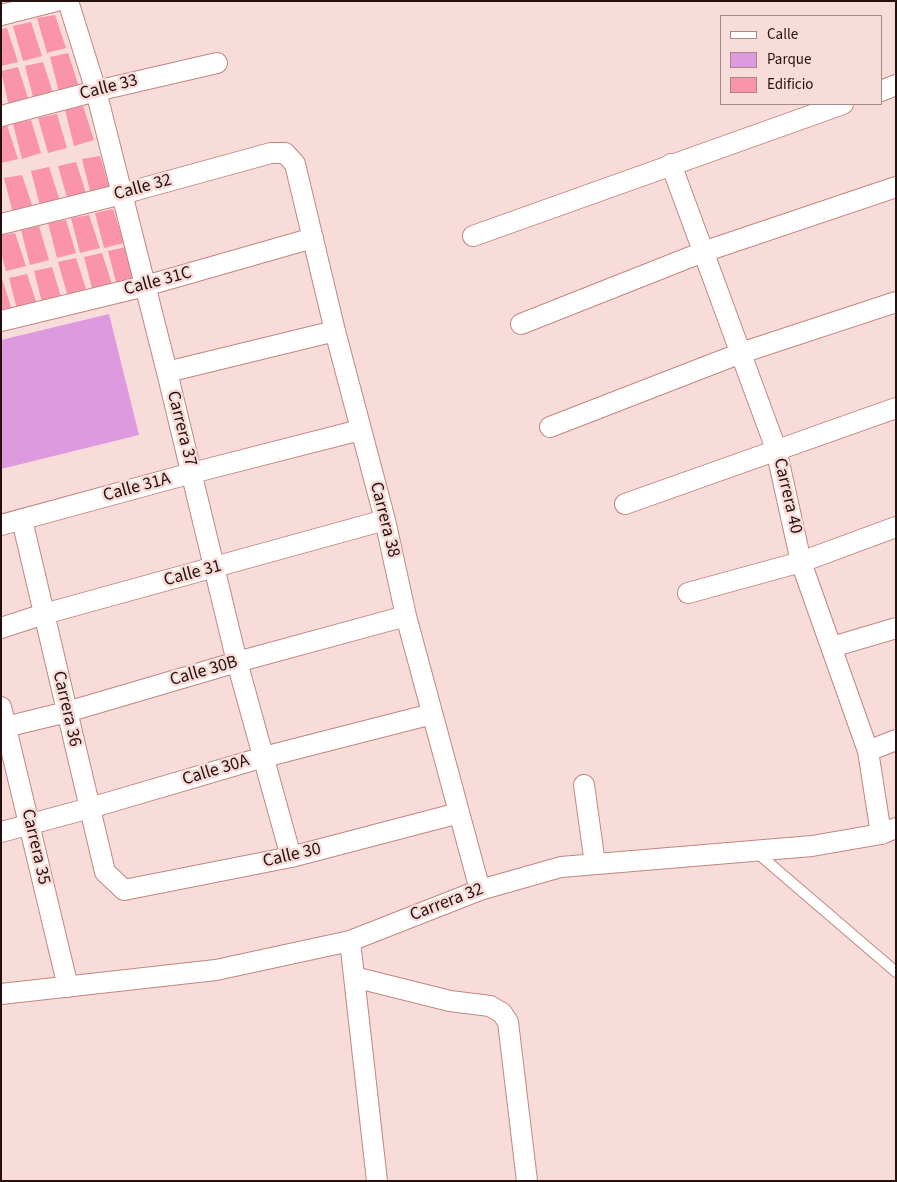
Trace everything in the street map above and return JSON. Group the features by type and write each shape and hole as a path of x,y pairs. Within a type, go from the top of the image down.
{"street":[{"path":"1,15 56,1"},
{"name":"Carrera 37","path":"68,1 96,91 192,473 237,662 291,857"},
{"name":"Calle 33","path":"1,116 96,91 217,63"},
{"path":"882,91 896,85"},
{"path":"473,236 840,105"},
{"name":"Calle 32","path":"1,224 122,194 271,153 285,153"},
{"name":"Carrera 38","path":"285,153 295,164 360,430 385,520 406,616 480,890"},
{"name":"Carrera 40","path":"671,164 776,449 802,562 868,751 888,831"},
{"path":"521,324 703,252 896,187"},
{"name":"Calle 31C","path":"1,321 145,286 313,238"},
{"path":"550,427 741,353 896,302"},
{"path":"167,372 335,331"},
{"path":"625,504 896,408"},
{"name":"Calle 31A","path":"1,525 360,430"},
{"name":"Carrera 36","path":"22,520 105,872 124,890"},
{"name":"Calle 31","path":"1,628 44,614 385,520"},
{"path":"688,593 802,562 896,527"},
{"name":"Calle 30B","path":"4,728 406,616"},
{"path":"832,647 896,628"},
{"name":"Carrera 35","path":"1,708 4,728 68,987"},
{"name":"Calle 30A","path":"1,832 264,757 432,714"},
{"path":"868,751 896,740"},
{"path":"584,784 595,864"},
{"name":"Calle 30","path":"124,890 291,857 459,813"},
{"name":"Carrera 32","path":"1,994 216,970 350,941 480,890 561,867 812,846 888,831"},
{"path":"350,941 377,1181"},
{"path":"354,977 450,1002 490,1006 502,1013 508,1022 527,1181"}],"lane":[{"path":"754,850 896,972"}],"green space":[{"path":"109,314 139,435 1,469 1,340"}],"building":[{"path":"55,15 66,48 47,53 37,18"},
{"path":"31,22 42,56 23,61 13,26"},
{"path":"7,28 18,62 1,66 1,29"},
{"path":"68,53 79,87 59,92 50,57"},
{"path":"43,62 54,96 34,101 25,66"},
{"path":"18,67 29,101 9,106 1,71"},
{"path":"83,106 94,140 74,146 65,110"},
{"path":"57,114 67,148 48,153 38,118"},
{"path":"31,120 41,153 22,159 13,124"},
{"path":"7,125 18,159 1,163 1,126"},
{"path":"100,156 110,190 91,195 82,159"},
{"path":"76,162 87,196 68,201 58,166"},
{"path":"49,167 60,201 40,206 31,171"},
{"path":"22,175 33,208 13,213 4,178"},
{"path":"113,209 124,243 104,248 95,213"},
{"path":"89,215 100,248 80,253 71,218"},
{"path":"66,220 76,253 57,258 48,223"},
{"path":"39,226 49,260 30,265 21,230"},
{"path":"15,233 26,266 6,271 1,253 1,235"},
{"path":"126,247 137,281 117,286 108,251"},
{"path":"102,253 113,287 93,292 84,257"},
{"path":"76,258 87,292 68,297 58,262"},
{"path":"52,267 62,300 43,306 34,271"},
{"path":"27,274 38,307 18,313 9,278"},
{"path":"1,276 13,313 1,316"}]}
